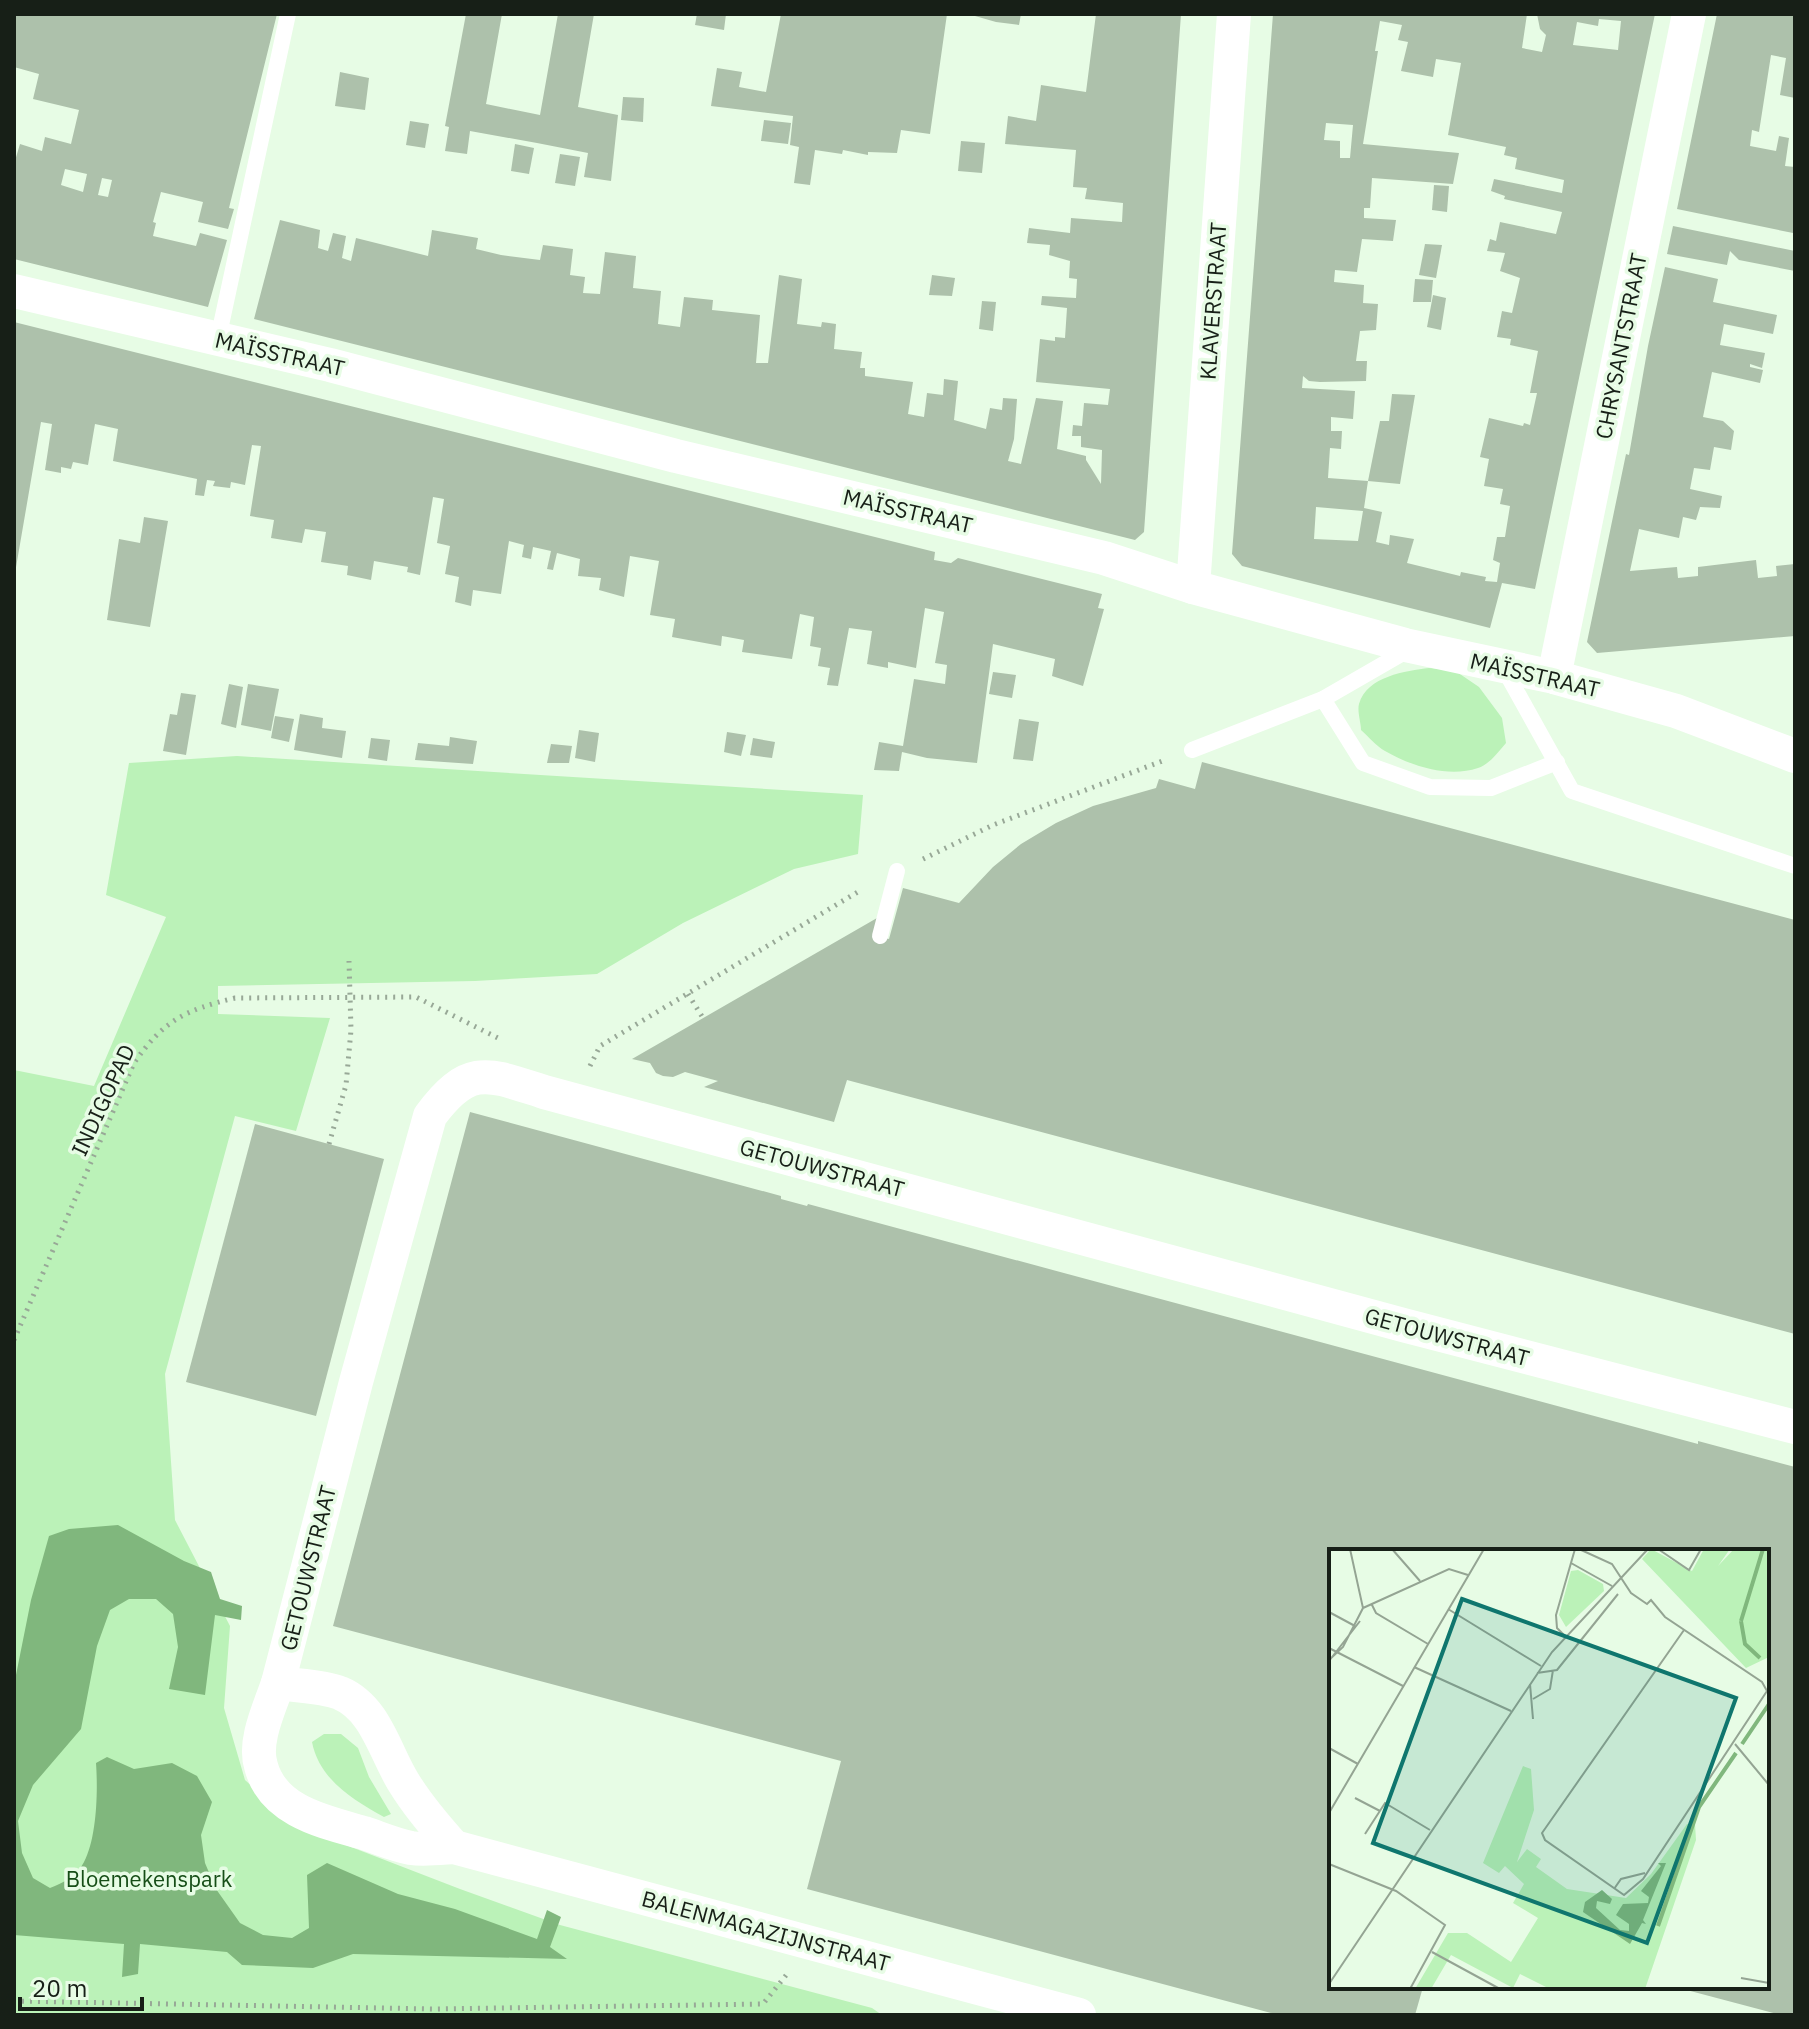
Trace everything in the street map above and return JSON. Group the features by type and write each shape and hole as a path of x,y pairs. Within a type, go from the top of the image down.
{"street":[{"name":"KLAVERSTRAAT","path":"1193,587 1234,14"},
{"name":"CHRYSANTSTRAAT","path":"1554,677 1689,14"},
{"name":"MAÏSSTRAAT","path":"14,291 345,369 676,456 1104,558 1193,587 1414,647 1554,677 1676,711 1795,756"},
{"name":"GETOUWSTRAAT","path":"454,1847 412,1848 318,1820 294,1809 268,1783 260,1765 259,1747 430,1116 448,1092 472,1078 495,1076 575,1101 1403,1325 1795,1427"},
{"path":"278,1683 339,1692 360,1705 403,1782 427,1817 454,1847"},
{"name":"BALENMAGAZIJNSTRAAT","path":"454,1847 1079,2015"}],"lane":[{"path":"218,339 288,14"},
{"path":"1192,750 1323,699 1414,647"},
{"path":"1502,666 1572,791 1795,866"},
{"path":"1323,699 1363,763 1430,787 1491,788 1557,762"},
{"path":"880,936 897,871"}],"path":[{"path":"329,1144 346,1085 351,1030 349,961"},
{"path":"688,994 703,1018"},
{"name":"INDIGOPAD","path":"14,1340 134,1063 153,1036 181,1016 206,1005 235,998 416,997 506,1042"},
{"path":"14,2001 433,2009 763,2004 811,1943"}],"green space":[{"path":"1429,668 1454,670 1479,687 1502,718 1506,743 1482,766 1454,772 1418,766 1382,749 1361,730 1359,704 1370,687 1388,677"},
{"name":"Bloemekenspark","path":"237,756 863,795 858,854 794,869 683,923 597,974 475,981 218,986 218,1014 330,1018 296,1131 235,1116 165,1374 175,1520 230,1626 224,1708 245,1780 294,1825 560,1925 872,2008 882,2015 14,2015 14,1070 94,1086 166,917 106,895 129,763"},
{"path":"324,1734 341,1734 358,1748 369,1777 391,1814 384,1817 372,1810 349,1796 330,1778 312,1742"}],"shaded area":[{"path":"118,1525 211,1572 220,1599 242,1606 241,1620 215,1615 205,1695 169,1689 178,1647 173,1614 156,1599 129,1599 110,1610 97,1646 81,1729 33,1785 18,1821 22,1853 33,1878 50,1888 74,1875 84,1862 94,1827 96,1763 107,1757 134,1769 172,1763 197,1776 212,1802 201,1835 205,1863 216,1889 240,1923 263,1935 292,1938 309,1928 307,1875 327,1863 398,1894 455,1909 537,1939 547,1910 561,1917 550,1947 567,1959 353,1954 313,1968 242,1965 227,1952 140,1944 138,1974 122,1977 124,1944 14,1935 14,1685 31,1600 49,1536 69,1529"}],"building":[{"path":"14,14 277,14 229,208 234,209 228,229 198,222 203,202 161,192 153,222 156,223 153,236 196,246 200,233 227,240 208,307 14,259 14,164 20,144 42,151 45,137 71,144 79,110 33,99 39,74 14,67","holes":["65,169 87,174 83,192 61,185","102,178 112,180 108,197 98,195"]},
{"path":"466,14 502,14 486,104 540,115 558,14 594,14 578,107 618,115 611,181 584,177 588,153 537,143 470,131 467,154 445,151 449,127 445,126"},
{"path":"697,14 726,14 724,30 695,25"},
{"path":"781,14 947,14 930,134 901,130 897,153 868,152 868,155 843,150 842,154 815,150 810,185 794,183 799,147 790,145 793,116 711,106 717,68 742,72 739,87 766,92"},
{"path":"968,14 1021,14 1019,25"},
{"path":"1096,14 1181,14 1144,532 1135,540 254,319 280,220 320,230 318,248 328,251 333,233 346,236 342,258 351,261 356,238 428,256 432,230 478,238 476,249 501,255 540,260 543,245 573,249 570,275 585,277 583,293 600,294 605,252 636,256 633,288 661,291 658,324 680,327 684,297 713,300 712,310 760,315 756,363 768,363 779,275 802,279 797,324 821,327 822,322 836,324 834,349 862,352 860,368 865,368 865,376 913,382 908,414 924,417 927,393 943,395 944,379 958,381 954,420 986,429 990,408 1002,410 1003,398 1017,399 1014,439 1008,461 1021,464 1036,398 1063,401 1057,449 1086,456 1101,484 1102,450 1081,447 1081,436 1072,436 1073,425 1082,426 1084,403 1108,405 1110,389 1036,382 1040,339 1055,341 1055,337 1065,338 1067,308 1041,305 1042,296 1076,298 1077,279 1069,278 1070,261 1049,255 1050,245 1027,243 1029,228 1070,233 1071,218 1122,222 1123,203 1085,199 1087,188 1073,187 1076,150 1005,144 1008,116 1036,121 1041,85 1086,92"},
{"path":"1273,14 1527,14 1522,48 1542,52 1546,35 1540,29 1537,14 1655,14 1535,589 1502,583 1490,628 1242,566 1232,554","holes":["1599,19 1621,21 1618,50 1573,45 1577,22 1598,26","1380,21 1402,25 1398,40 1408,42 1401,71 1433,77 1436,59 1461,63 1448,135 1506,147 1504,155 1517,158 1515,169 1564,180 1562,193 1494,179 1491,191 1505,196 1504,199 1562,212 1556,234 1500,222 1496,241 1490,239 1487,251 1505,253 1500,271 1520,278 1512,313 1502,311 1497,337 1511,339 1510,345 1538,351 1530,393 1537,393 1530,425 1489,418 1480,457 1489,459 1484,486 1503,489 1500,504 1510,506 1505,537 1497,537 1493,560 1500,563 1497,582 1485,581 1486,577 1461,572 1460,576 1407,563 1414,539 1390,535 1389,545 1376,542 1382,512 1364,508 1368,481 1328,478 1330,448 1341,449 1342,431 1331,431 1331,417 1353,419 1355,391 1302,388 1303,376 1309,381 1320,382 1366,381 1367,361 1356,361 1360,331 1376,330 1378,304 1363,303 1364,285 1334,282 1335,270 1357,272 1362,239 1393,241 1396,220 1364,218 1364,208 1370,208 1372,178 1453,184 1459,153 1363,144","1326,123 1353,125 1350,158 1340,158 1340,141 1324,140","1316,507 1363,511 1358,541 1314,539"]},
{"path":"1717,14 1795,14 1795,98 1780,95 1786,58 1771,55 1759,132 1752,130 1750,146 1776,151 1779,136 1789,138 1785,166 1795,167 1793,233 1677,209"},
{"path":"340,72 369,78 365,110 335,106"},
{"path":"623,97 644,98 643,122 621,120"},
{"path":"764,120 791,123 788,144 761,141"},
{"path":"410,121 429,124 425,148 406,145"},
{"path":"961,141 985,143 982,173 958,171"},
{"path":"515,144 534,148 529,174 511,171"},
{"path":"560,154 580,157 575,186 555,183"},
{"path":"1434,185 1449,186 1447,212 1432,210"},
{"path":"1673,226 1795,251 1795,271 1739,260 1730,251 1727,265 1667,254"},
{"path":"1425,244 1442,245 1436,278 1419,275"},
{"path":"1665,267 1718,279 1713,302 1777,315 1773,334 1724,324 1720,345 1765,353 1762,368 1750,364 1750,367 1763,370 1760,383 1712,372 1703,417 1723,421 1734,431 1731,450 1714,447 1710,470 1694,468 1690,489 1722,496 1720,508 1700,507 1696,520 1683,517 1679,538 1639,529 1630,571 1677,567 1678,578 1698,576 1698,567 1756,560 1758,578 1777,576 1776,566 1795,564 1795,636 1597,653 1587,642 1626,454 1629,455"},
{"path":"932,275 955,278 952,296 929,295"},
{"path":"1415,279 1433,280 1431,302 1413,302"},
{"path":"1433,295 1446,298 1441,330 1427,327"},
{"path":"982,301 996,302 993,331 979,329"},
{"path":"14,322 935,552 934,560 951,563 958,558 1102,594 1098,608 1104,609 1083,686 1052,676 1055,659 993,644 977,763 902,752 899,771 874,770 879,742 903,746 914,679 945,684 947,665 935,663 944,612 925,608 916,668 888,662 888,668 867,664 872,631 849,628 838,686 827,685 830,668 818,666 821,648 810,646 814,617 800,614 792,659 742,652 744,640 722,636 721,646 672,637 675,619 650,615 659,561 630,556 624,597 599,590 601,578 578,576 580,559 557,553 553,570 547,569 551,551 533,547 531,559 522,557 524,545 509,541 501,594 473,590 471,606 455,602 459,577 445,574 450,546 437,543 444,499 433,497 420,575 407,572 408,567 374,561 371,580 347,575 348,566 321,562 326,532 305,529 302,543 271,538 274,520 250,516 261,446 252,445 245,485 231,482 230,488 213,486 215,481 207,480 204,496 195,495 197,479 113,461 118,429 95,424 88,465 73,462 71,469 61,467 61,473 45,470 52,424 41,422 14,579"},
{"path":"1392,394 1415,395 1400,484 1368,481 1380,421 1389,421"},
{"path":"144,517 168,521 150,627 107,620 119,539 140,543"},
{"path":"993,672 1016,675 1012,698 989,694"},
{"path":"229,684 243,687 236,728 221,724"},
{"path":"248,684 279,689 271,731 241,725"},
{"path":"181,693 196,695 186,755 163,751 170,714 177,715"},
{"path":"300,714 323,718 322,728 346,731 342,758 294,750"},
{"path":"275,716 294,719 289,742 271,738"},
{"path":"1019,719 1039,722 1033,761 1013,759"},
{"path":"579,730 599,733 595,762 575,758"},
{"path":"727,732 746,735 741,756 724,752"},
{"path":"450,737 477,741 473,764 415,760 418,743 449,746"},
{"path":"371,738 390,740 387,761 368,758"},
{"path":"753,738 775,742 772,758 750,755"},
{"path":"551,744 572,746 569,763 547,763"},
{"path":"1202,762 1795,920 1795,1334 847,1080 834,1122 704,1087 718,1081 685,1072 673,1077 663,1076 656,1073 650,1063 632,1059 877,918 873,935 889,939 903,888 959,903 993,867 1021,844 1056,823 1093,806 1156,788 1159,779 1195,789"},
{"path":"470,1112 781,1196 781,1199 807,1206 1698,1444 1698,1441 1795,1467 1795,2015 1781,2015 1683,1989 1769,1989 1769,1549 1329,1549 1329,1989 1422,1989 1415,2015 1279,2015 807,1889 841,1761 333,1626"},
{"path":"255,1124 384,1159 316,1416 186,1382"}]}
